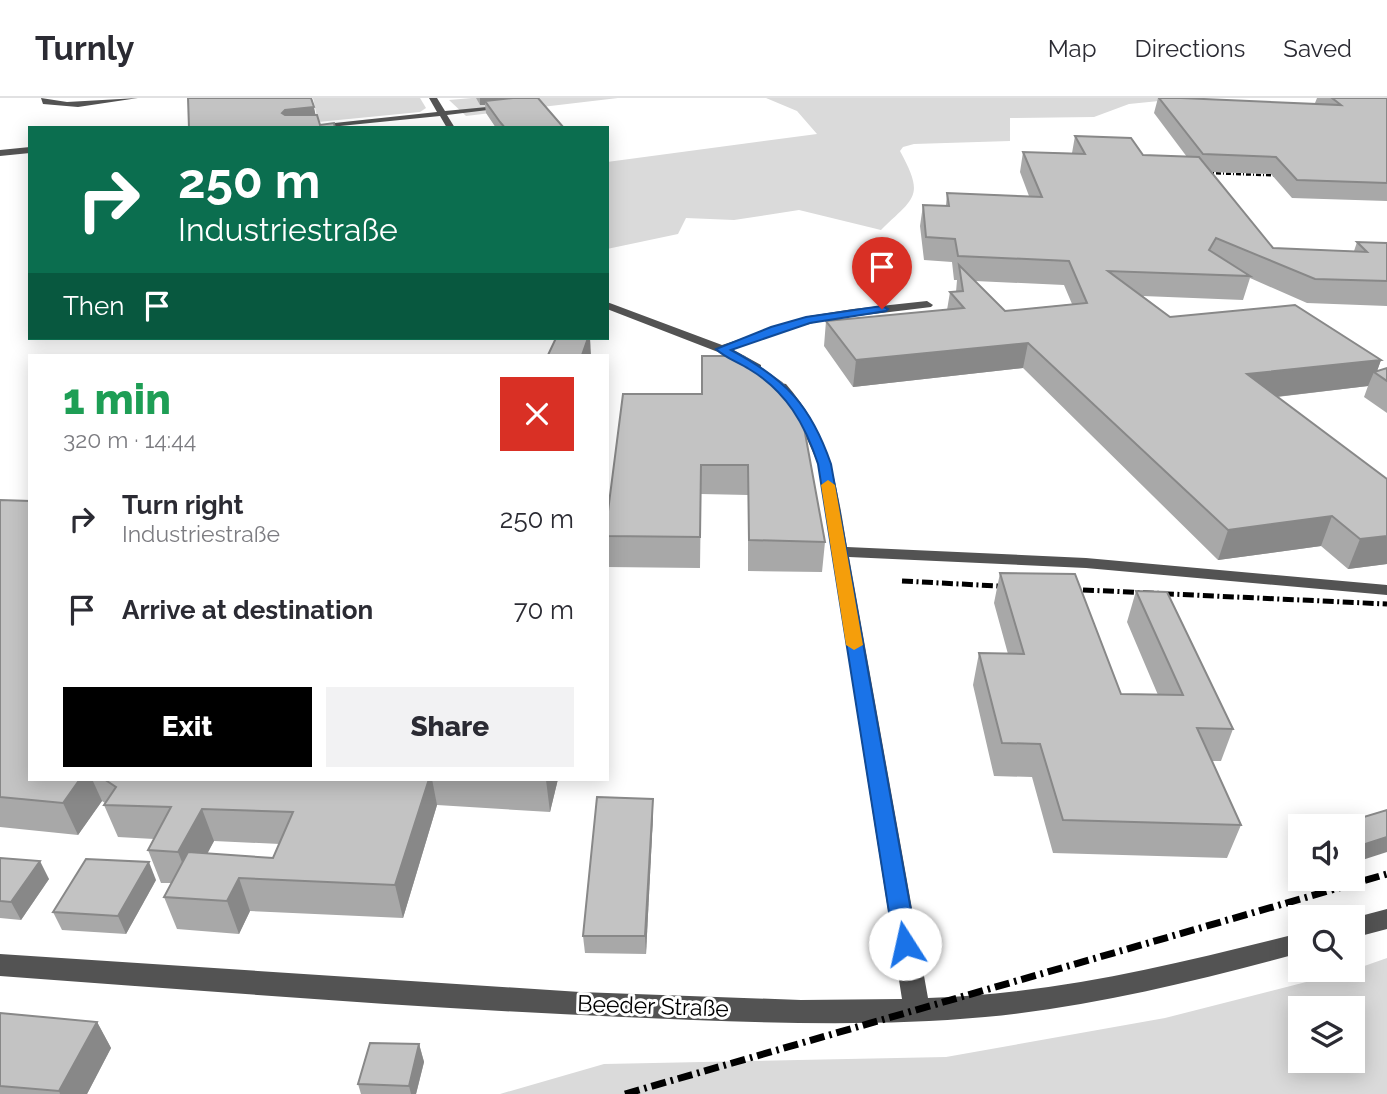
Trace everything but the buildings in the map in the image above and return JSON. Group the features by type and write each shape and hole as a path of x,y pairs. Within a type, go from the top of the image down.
{"street":[{"path":"45,98 46,102 54,104 69,104 134,98"},
{"path":"433,98 450,126"},
{"path":"315,126 520,106"},
{"path":"0,153 28,150"},
{"path":"722,349 775,329 810,320 859,311 927,305"},
{"path":"609,306 722,349 755,367 776,383 798,406 814,432 825,464 917,1010"},
{"path":"839,552 1086,564 1387,590"},
{"path":"1365,925 1387,919"},
{"name":"Beeder Straße","path":"0,965 562,1003 820,1012 917,1010 1030,1001 1119,986 1288,946"}],"shaded area":[{"path":"313,98 420,98 426,108 420,112 318,122"},
{"path":"618,98 466,116 449,100"},
{"path":"766,98 1189,98 1129,104 1094,117 1010,118 1010,141 914,144 903,147 900,151 912,178 913,195 909,203 881,230 799,210 734,220 686,218 678,234 609,249 609,162 817,134 797,111"},
{"path":"1387,958 1387,1094 500,1094 604,1064 946,1057 1165,1018 1306,982 1365,982 1365,966"}],"railway":[{"path":"1206,173 1293,176"},
{"path":"902,581 1018,587"},
{"path":"1063,589 1387,604"},
{"path":"625,1094 1387,874"}],"slow traffic":[{"path":"828,485 854,645"}],"route":[{"path":"882,309 810,320 775,329 722,349 755,367 776,383 798,406 814,432 825,464 905,944"}]}
